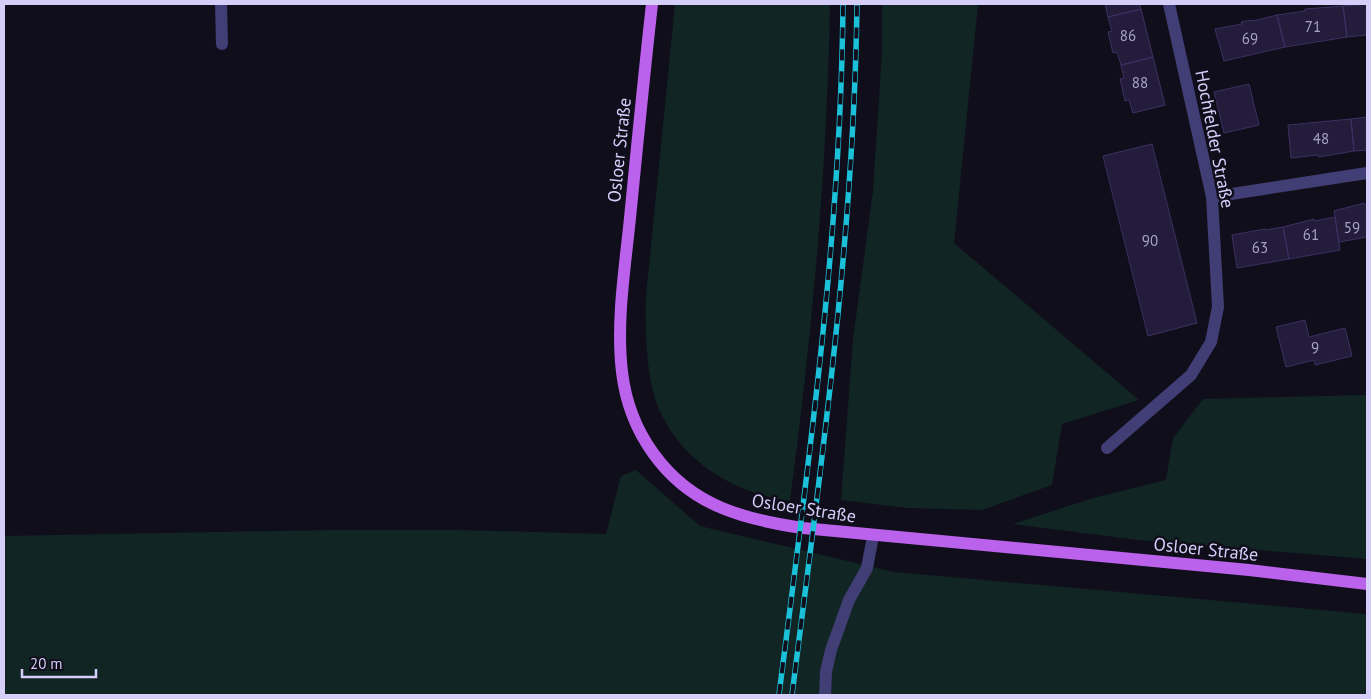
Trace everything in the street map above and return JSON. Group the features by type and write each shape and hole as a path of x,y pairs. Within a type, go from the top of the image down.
{"main road":[{"name":"Osloer Straße","path":"652,4 621,315 622,372 634,420 645,443 678,482 700,498 721,508 772,524 873,536 1240,569 1367,584"}],"street":[{"path":"221,4 222,44"},
{"name":"Hochfelder Straße","path":"1107,448 1191,374 1211,342 1218,307 1212,197 1170,4"},
{"path":"1212,197 1367,173"},
{"path":"825,695 826,672 831,650 849,600 867,568 873,536"}],"green space":[{"path":"675,4 830,4 822,191 812,315 790,501 749,491 712,472 696,459 681,445 669,428 659,409 651,384 646,338 646,296"},
{"path":"882,4 978,4 954,243 1139,400 1062,424 1052,485 982,510 907,508 841,500 853,339 873,191 882,52"},
{"path":"1367,395 1367,559 1138,540 1013,524 1093,498 1166,480 1173,438 1203,399"},
{"path":"636,470 700,526 894,572 1367,614 1367,695 4,695 4,536 330,530 457,530 606,534 621,476"}],"building":[{"path":"1105,4 1139,4 1141,9 1108,17"},
{"path":"1367,4 1367,35 1347,37 1343,6"},
{"path":"1343,6 1347,37 1285,47 1277,15 1305,11 1305,9"},
{"path":"1141,9 1153,57 1121,65 1117,52 1113,53 1108,32 1112,31 1108,17"},
{"path":"1277,15 1285,47 1224,61 1215,29"},
{"path":"1153,57 1165,105 1133,113 1129,100 1125,101 1120,79 1124,78 1121,65"},
{"path":"1249,84 1259,125 1224,133 1214,92"},
{"path":"1367,117 1367,150 1354,151 1351,119"},
{"path":"1351,119 1354,151 1319,157 1318,155 1291,158 1288,125"},
{"path":"1152,144 1197,323 1148,336 1103,156"},
{"path":"1364,203 1367,205 1367,237 1339,242 1334,211"},
{"path":"1335,217 1340,250 1289,259 1283,227 1314,219 1315,221"},
{"path":"1283,227 1289,259 1237,268 1232,235"},
{"path":"1305,320 1309,337 1345,328 1352,356 1315,365 1314,360 1286,367 1276,327"}],"railway":[{"path":"779,695 830,264 841,91 843,4"},
{"path":"792,695 825,437 843,264 855,91 857,4"}]}
